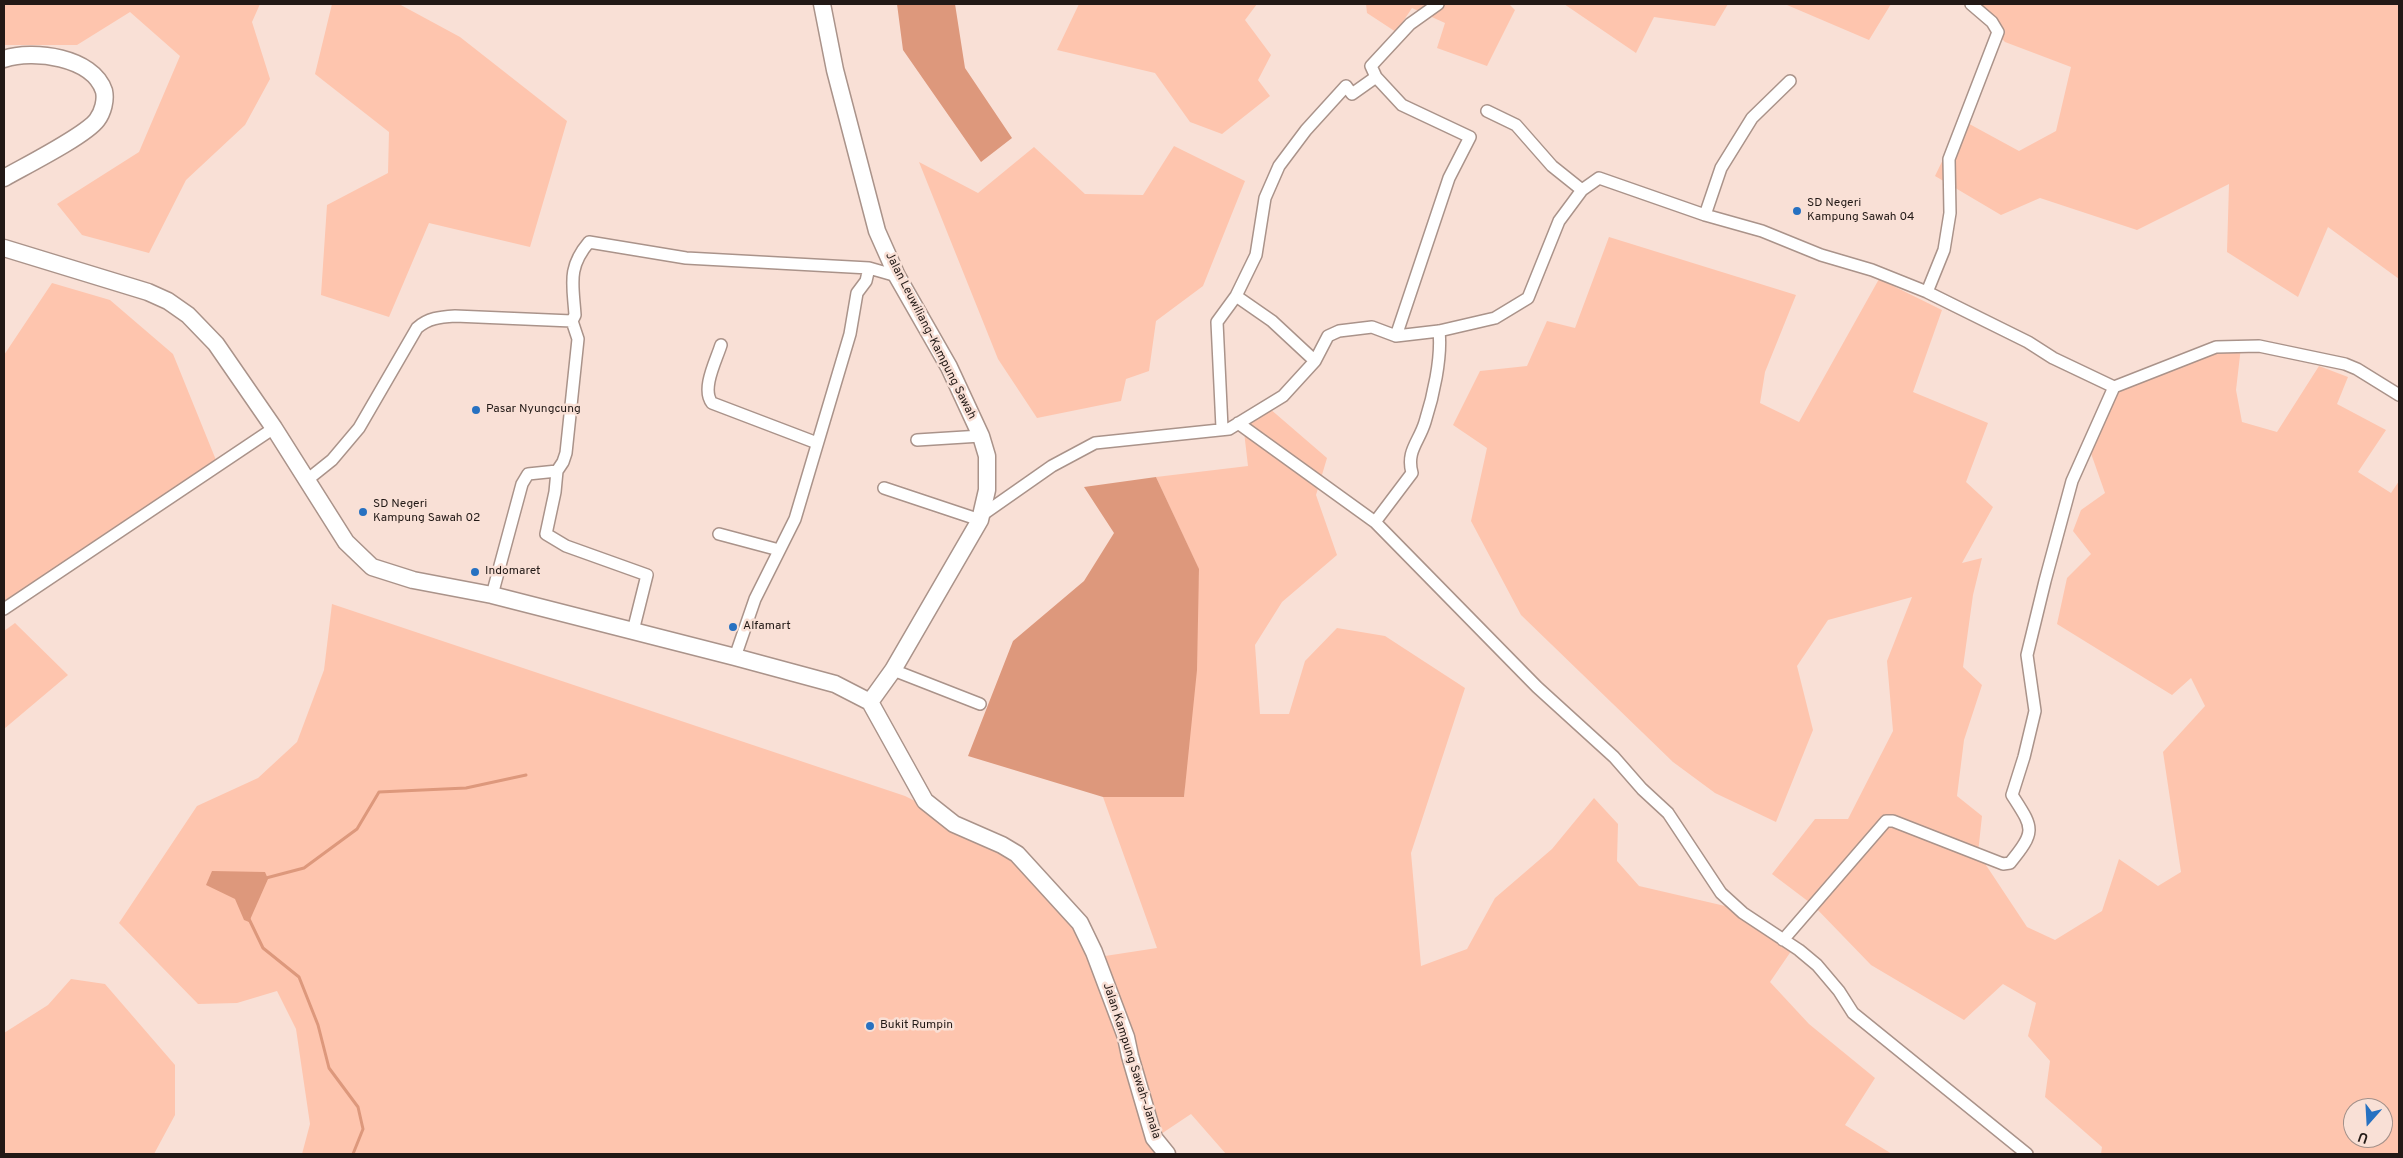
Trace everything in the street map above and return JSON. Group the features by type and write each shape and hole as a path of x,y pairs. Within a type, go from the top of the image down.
{"main road":[{"name":"Jalan Leuwiliang–Kampung Sawah","path":"822,4 834,70 875,222 897,276 949,367 981,436 987,456 986,490 981,518 893,670 870,702"},
{"path":"4,59 32,54 60,58 74,63 95,75 101,83 105,97 97,120 82,132 4,178"},
{"path":"4,248 148,292 168,301 188,315 216,344 274,428 346,542 372,567 413,580 492,594 735,656 835,684 870,702"},
{"name":"Jalan Kampung Sawah–Janala","path":"870,702 924,801 954,824 1002,845 1016,854 1080,923 1094,952 1126,1037 1154,1138 1167,1154"}],"street":[{"path":"1396,336 1449,178 1470,137 1402,105 1376,76 1371,66 1410,24 1438,4"},
{"path":"1927,292 1944,250 1950,213 1949,159 1998,32 1992,22 1972,4"},
{"path":"1222,428 1217,322 1236,296 1256,255 1265,198 1278,166 1306,130 1346,86 1352,94 1376,76"},
{"path":"1706,215 1721,168 1752,118 1790,81"},
{"path":"1487,111 1516,125 1552,166 1582,190"},
{"path":"884,488 981,518 1052,466 1095,443 1222,428 1229,429 1283,396 1315,361 1328,336 1339,331 1372,327 1396,336 1439,332 1495,318 1528,298 1558,221 1582,190 1599,178 1706,215 1762,231 1820,255 1872,270 1927,292 2028,342 2053,358 2114,387"},
{"path":"633,631 647,574 566,546 546,534 555,492 556,471 564,462 566,453 578,339 572,322 574,315 572,274 577,256 589,242 633,251 686,258 869,268 897,276"},
{"path":"735,656 755,599 795,519 850,334 857,293 866,281 869,268"},
{"path":"1236,296 1272,321 1315,361"},
{"path":"307,480 332,460 360,428 417,328 423,323 436,317 456,316 572,322"},
{"path":"1375,522 1412,473 1409,460 1425,423 1441,348 1439,332"},
{"path":"721,345 708,390 708,398 712,403 817,443"},
{"path":"1783,940 1886,822 1893,821 2003,864 2010,863 2017,854 2031,830 2030,823 2012,795 2024,758 2034,711 2027,656 2072,481 2114,387 2216,347 2259,346 2345,364 2357,369 2399,395"},
{"path":"1238,423 1375,522 1537,687 1614,757 1642,789 1668,813 1721,893 1742,913 1799,950 1817,965 1853,1013 2027,1154"},
{"path":"4,609 274,428"},
{"path":"917,440 981,436"},
{"path":"492,594 522,484 528,474 556,471"},
{"path":"718,534 779,550"},
{"path":"893,670 980,704"}],"shaded area":[{"path":"4,4 260,4 252,22 270,79 245,125 186,180 149,253 82,235 57,204 139,152 180,56 130,12 77,45 4,45"},
{"path":"332,4 399,4 460,37 567,121 530,247 429,223 389,317 321,295 327,205 388,173 389,132 315,74"},
{"path":"897,4 955,4 965,68 1012,138 981,162 903,50"},
{"path":"1079,4 1257,4 1245,20 1271,55 1258,80 1270,96 1222,134 1190,122 1155,73 1057,50"},
{"path":"1366,4 1509,4 1515,10 1487,66 1437,48 1445,23 1412,8 1396,32 1367,13"},
{"path":"1564,4 1728,4 1715,26 1654,17 1636,53"},
{"path":"1771,4 1891,4 1869,40 1787,5"},
{"path":"1969,4 2399,4 2399,279 2328,227 2298,297 2227,252 2229,184 2137,230 2040,198 2001,215 1935,176 1962,120 2019,151 2056,131 2071,67 2005,42"},
{"path":"1174,146 1245,181 1203,286 1156,321 1149,371 1126,379 1121,401 1037,418 998,359 919,162 978,193 1034,147 1085,194 1143,195"},
{"path":"1609,237 1796,295 1765,372 1760,403 1799,422 1879,279 1942,310 1913,392 1988,423 1966,482 1993,507 1962,563 1982,558 1973,595 1963,667 1982,685 1964,740 1957,796 1982,816 1978,853 2027,927 2055,940 2102,911 2119,859 2158,886 2181,872 2163,752 2205,706 2191,678 2172,695 2057,624 2067,578 2091,554 2073,531 2081,510 2105,493 2088,445 2113,392 2209,347 2241,347 2236,390 2242,422 2277,432 2319,366 2348,377 2337,404 2386,430 2358,472 2391,493 2399,481 2399,1154 2101,1154 2102,1147 2045,1097 2050,1061 2028,1036 2036,1003 2003,984 1964,1020 1871,965 1813,905 1772,874 1815,819 1848,819 1893,731 1887,661 1912,597 1828,620 1797,666 1813,730 1776,822 1715,793 1673,762 1521,615 1471,521 1487,448 1453,425 1480,371 1527,366 1547,321 1575,328"},
{"path":"52,283 110,300 173,354 218,465 4,609 4,355"},
{"path":"1269,408 1327,458 1316,495 1337,555 1282,602 1255,645 1260,714 1289,714 1305,661 1337,628 1385,636 1465,688 1411,853 1421,966 1467,949 1495,898 1552,849 1594,798 1618,824 1617,861 1639,886 1738,909 1798,941 1770,982 1809,1024 1875,1078 1845,1125 1892,1154 1226,1154 1191,1114 1155,1138 1169,1154 302,1154 310,1124 296,1029 277,991 237,1003 198,1004 119,923 197,806 258,778 297,742 324,670 332,604 905,796 989,838 1051,882 1105,956 1157,948 1103,797 1184,797 1199,570 1156,477 1248,466 1243,423"},
{"path":"1156,477 1199,569 1197,670 1184,797 1103,797 968,756 1013,641 1084,581 1114,533 1084,487"},
{"path":"15,623 68,675 4,729 4,631"},
{"path":"212,871 265,872 268,879 249,922 244,920 235,899 206,885"},
{"path":"71,979 105,984 175,1065 175,1115 154,1154 4,1154 4,1033 48,1005"}],"waterway":[{"path":"265,881 266,878 304,868 357,829 379,792 466,788 526,775"},
{"path":"249,919 263,948 299,977 318,1025 329,1068 358,1107 363,1129 353,1154"}],"place":[{"name":"SD Negeri Kampung Sawah 04","path":"1797,211"},
{"name":"Pasar Nyungcung","path":"476,410"},
{"name":"SD Negeri Kampung Sawah 02","path":"363,512"},
{"name":"Indomaret","path":"475,572"},
{"name":"Alfamart","path":"733,627"},
{"name":"Bukit Rumpin","path":"870,1026"}]}
